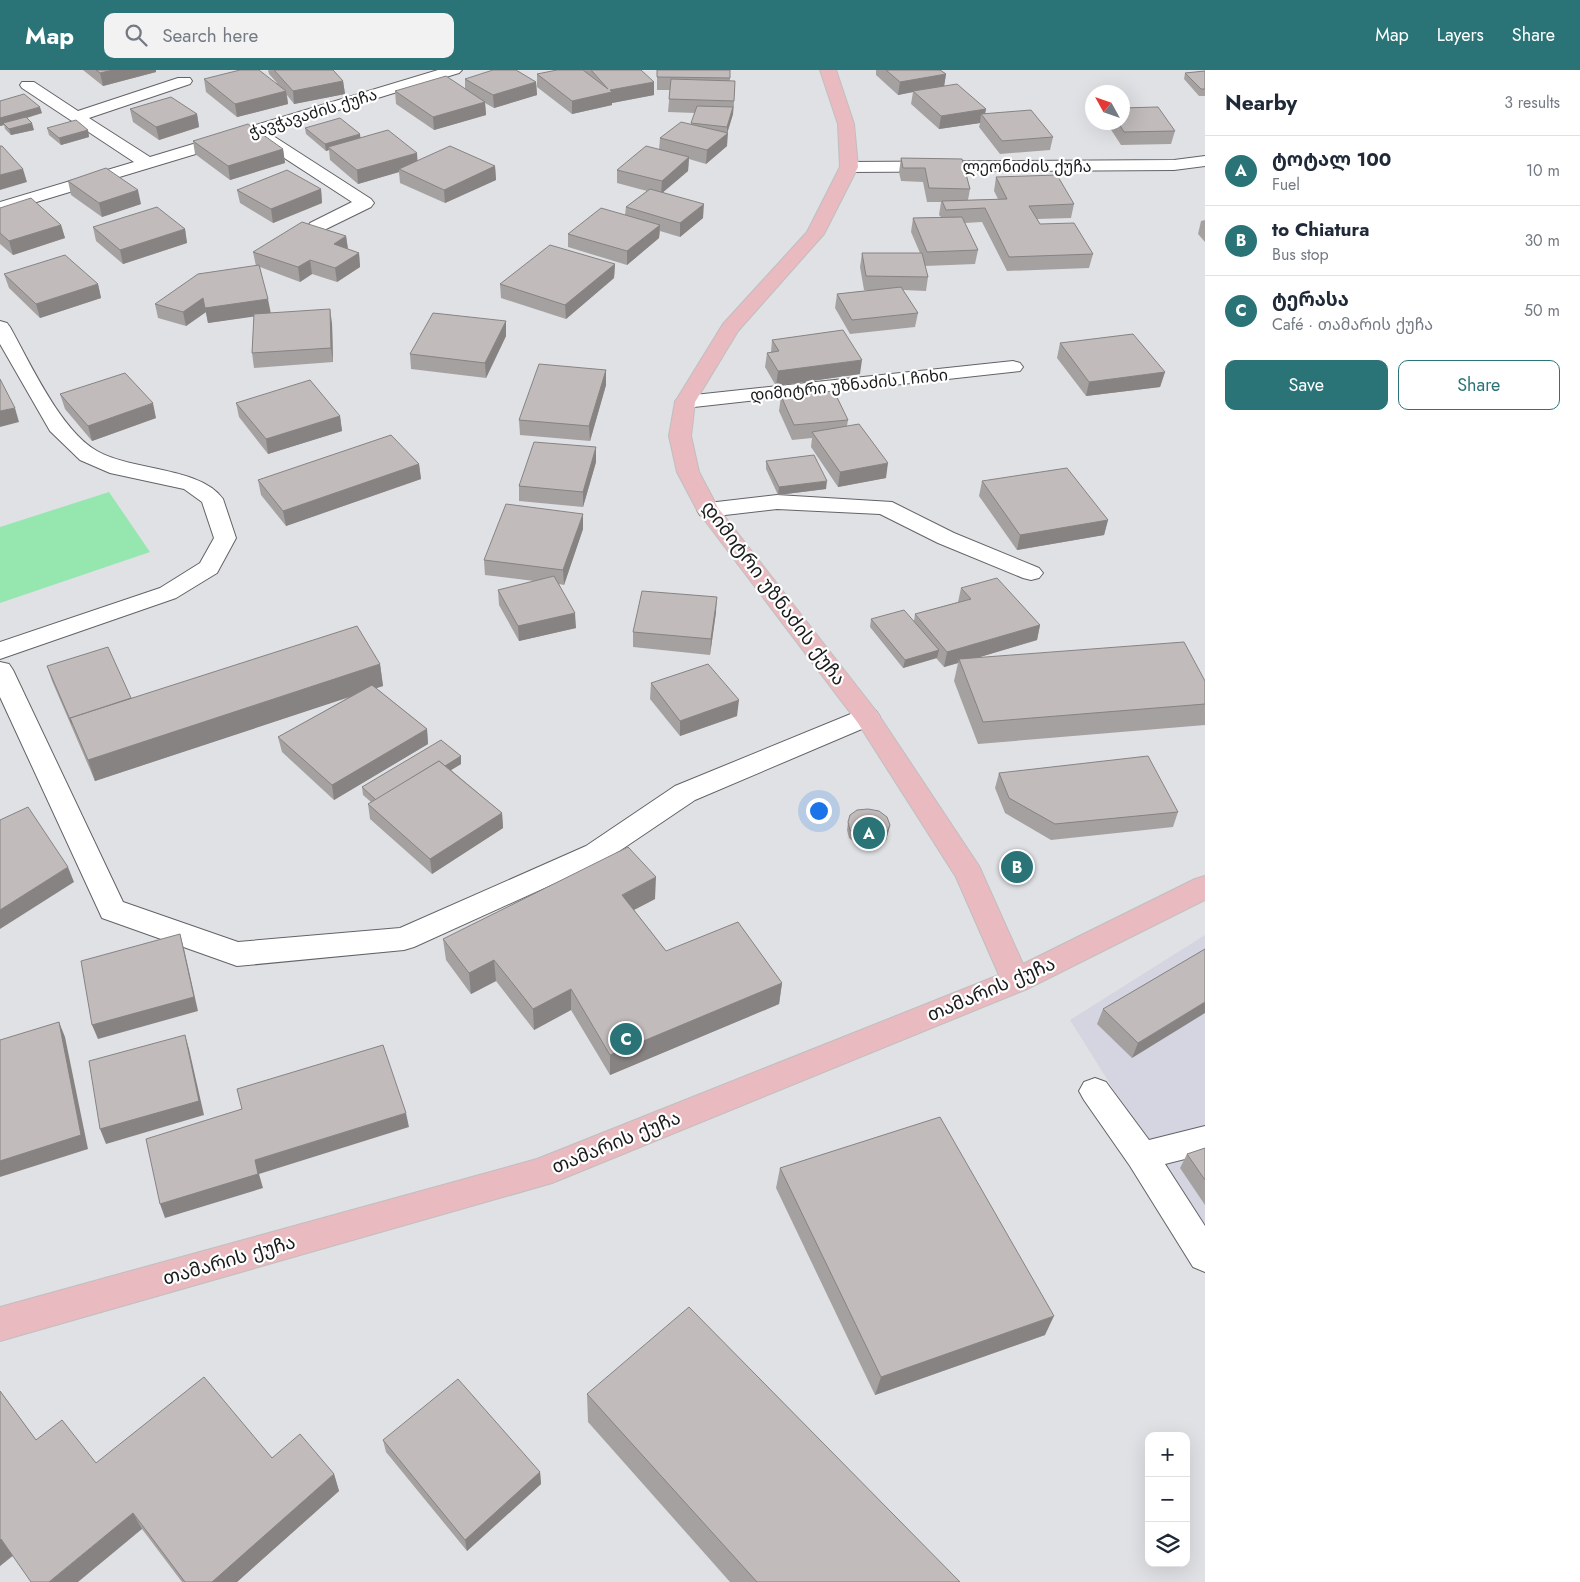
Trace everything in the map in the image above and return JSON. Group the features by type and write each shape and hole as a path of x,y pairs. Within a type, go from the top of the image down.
{"main road":[{"path":"828,70 846,124 849,167"},
{"name":"დიმიტრი უზნაძის ქუჩა","path":"849,167 815,234 730,328 685,402 680,436 688,472 708,510 867,717 969,874 1016,981"},
{"name":"თამარის ქუჩა","path":"0,1324 540,1173 1016,981 1205,887"}],"street":[{"name":"ჭავჭავაძის ქუჩა","path":"0,208 454,70"},
{"path":"76,117 184,81"},
{"path":"28,86 147,163"},
{"path":"254,131 364,203 316,226"},
{"name":"ლეონიძის ქუჩა","path":"849,167 1174,165 1205,161"},
{"path":"0,327 57,427 88,454 118,468 190,484 212,499 225,538 209,568 168,593 0,651"},
{"name":"დიმიტრი უზნაძის I ჩიხი","path":"685,402 1013,367"},
{"path":"708,510 777,502 884,507 946,538 1031,573"},
{"path":"0,670 112,910 237,954 404,939 596,853 685,793 867,717"},
{"path":"1095,1091 1142,1156 1205,1256"},
{"path":"1142,1156 1205,1140"}],"shaded area":[{"path":"1205,935 1205,1235 1070,1020"}],"green space":[{"path":"109,492 150,552 0,603 0,527"}],"building":[{"path":"96,70 113,70 100,73"},
{"path":"240,70 259,70 286,91 235,104 204,79"},
{"path":"274,70 333,70 343,81 293,91"},
{"path":"493,70 516,70 536,82 493,95 465,79"},
{"path":"557,70 583,70 608,89 591,70 641,70 654,82 610,90 612,92 572,101 537,74"},
{"path":"657,70 730,70 730,78 657,77"},
{"path":"886,70 940,70 946,74 900,82"},
{"path":"1205,71 1205,89 1201,89 1185,73"},
{"path":"446,76 485,102 433,117 395,91"},
{"path":"671,79 735,81 734,101 669,99"},
{"path":"957,84 986,109 941,116 913,91"},
{"path":"24,94 40,107 0,118 0,101"},
{"path":"171,97 197,114 156,127 130,109"},
{"path":"697,106 733,107 727,127 691,123"},
{"path":"1158,107 1175,131 1124,132 1123,130 1130,130 1130,108"},
{"path":"1031,110 1053,137 1002,141 981,114"},
{"path":"26,117 32,123 9,129 3,123"},
{"path":"340,118 360,134 325,144 305,128"},
{"path":"76,120 88,130 59,138 47,128"},
{"path":"681,122 728,133 707,150 660,138"},
{"path":"248,124 283,149 228,166 193,141"},
{"path":"388,130 417,153 357,170 328,147"},
{"path":"0,146 2,146 23,169 0,175"},
{"path":"450,146 495,166 444,190 399,169"},
{"path":"646,146 689,157 662,181 617,170"},
{"path":"901,158 962,159 970,189 929,188 925,168 903,168"},
{"path":"106,168 138,190 99,203 68,181"},
{"path":"287,170 321,189 271,209 237,190"},
{"path":"1057,175 1074,204 1029,206 1040,224 1074,223 1093,254 1009,257 985,208 946,210 942,201 1007,199 996,177"},
{"path":"650,189 704,204 680,223 626,207"},
{"path":"31,198 61,225 9,241 0,233 0,208"},
{"path":"157,207 185,229 120,250 93,227"},
{"path":"601,208 660,225 627,251 568,234"},
{"path":"962,217 978,250 927,252 913,218"},
{"path":"302,222 346,236 334,244 359,253 335,268 310,260 298,267 253,252"},
{"path":"550,245 615,264 565,305 500,284"},
{"path":"862,253 922,253 928,277 866,276"},
{"path":"65,255 98,284 36,304 4,274"},
{"path":"259,265 268,299 205,308 203,298 183,312 155,304 198,274"},
{"path":"901,287 918,313 852,320 837,294"},
{"path":"330,309 331,348 252,353 254,314"},
{"path":"433,313 506,321 485,363 410,354"},
{"path":"843,330 862,360 778,371 767,353 779,351 772,340"},
{"path":"1133,334 1165,372 1089,382 1060,343"},
{"path":"539,364 606,370 589,426 519,420"},
{"path":"125,373 153,403 88,426 60,394"},
{"path":"0,379 15,408 0,411"},
{"path":"310,380 340,416 266,439 236,403"},
{"path":"834,391 848,420 794,425 781,396"},
{"path":"859,424 888,463 840,472 812,432"},
{"path":"391,435 419,464 283,511 258,480"},
{"path":"534,442 596,447 583,492 519,486"},
{"path":"814,455 827,481 779,487 766,461"},
{"path":"1067,468 1108,520 1020,535 982,481"},
{"path":"506,504 583,514 563,570 484,560"},
{"path":"554,576 575,613 518,626 498,590"},
{"path":"997,578 1040,625 947,652 915,614 971,599 961,588"},
{"path":"642,591 717,597 711,639 633,632"},
{"path":"904,610 939,650 905,660 871,619"},
{"path":"357,626 380,664 88,760 70,718"},
{"path":"1184,642 1205,681 1205,704 983,722 959,659"},
{"path":"108,647 131,698 70,718 72,724 47,666"},
{"path":"708,664 739,700 680,721 651,683"},
{"path":"372,685 427,729 332,785 278,737"},
{"path":"441,740 461,756 445,766 439,761 376,800 362,787"},
{"path":"1148,756 1178,812 1055,824 1009,798 999,773"},
{"path":"439,761 502,813 430,859 368,804"},
{"path":"28,807 68,867 0,910 0,820"},
{"path":"857,810 879,811 887,817 890,825 887,832 880,838 869,839 859,836 850,830 848,822 850,815"},
{"path":"628,847 656,877 622,895 666,951 738,922 782,983 610,1055 571,989 533,1009 494,960 469,973 443,939"},
{"path":"180,934 194,997 92,1025 81,961"},
{"path":"1205,949 1205,1002 1138,1043 1103,1009"},
{"path":"59,1022 81,1135 0,1161 0,1040"},
{"path":"185,1035 199,1101 100,1129 89,1061"},
{"path":"383,1045 406,1113 255,1160 258,1174 160,1204 146,1139 242,1109 237,1089"},
{"path":"940,1117 1054,1316 881,1377 780,1168"},
{"path":"1205,1148 1205,1180 1187,1154"},
{"path":"689,1307 960,1582 757,1582 587,1394"},
{"path":"204,1377 272,1458 300,1434 334,1474 212,1582 185,1582 133,1513 49,1582 31,1582 0,1540 0,1391 36,1440 62,1420 96,1463"},
{"path":"458,1379 540,1472 465,1540 383,1440"}],"place":[{"name":"ტოტალ 100","path":"869,833"},
{"name":"to Chiatura","path":"1017,867"},
{"name":"ტერასა","path":"626,1039"}]}
